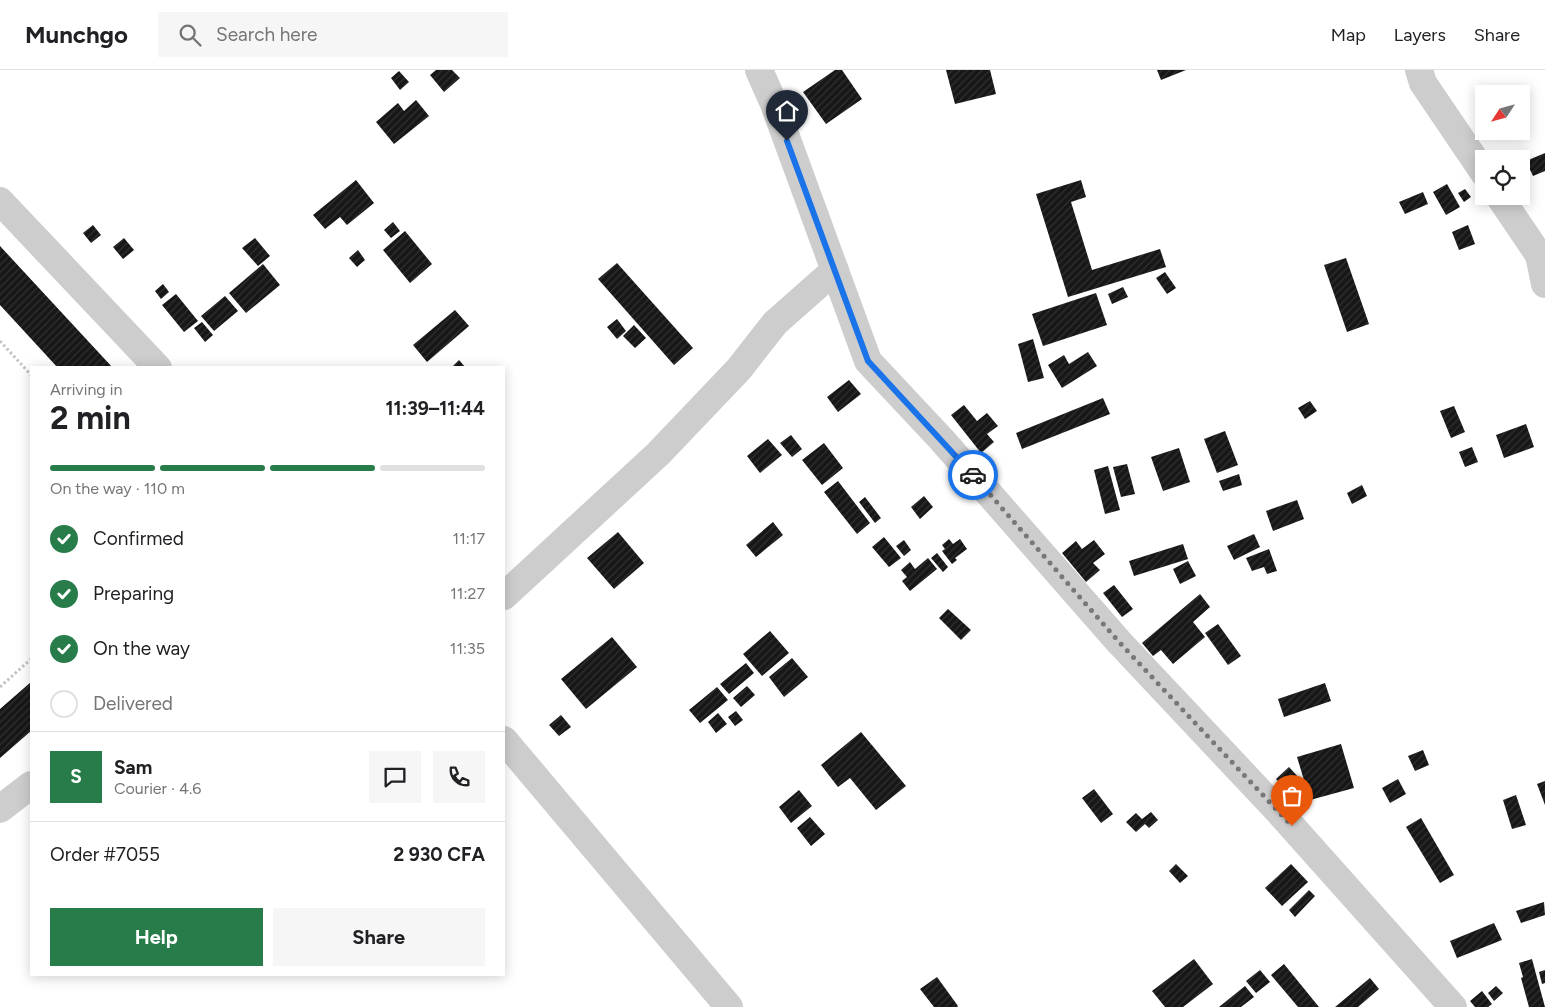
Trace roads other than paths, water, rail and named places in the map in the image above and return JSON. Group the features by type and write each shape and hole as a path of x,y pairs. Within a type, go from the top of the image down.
{"street":[{"path":"759,70 774,104 868,361 942,440 1119,642 1279,812 1453,1007"},
{"path":"1419,70 1423,84 1475,160"},
{"path":"0,201 156,366"},
{"path":"1505,205 1539,255 1545,284"},
{"path":"505,595 658,454 739,369 775,323 834,270"},
{"path":"505,741 730,1007"},
{"path":"0,809 30,786"}]}
